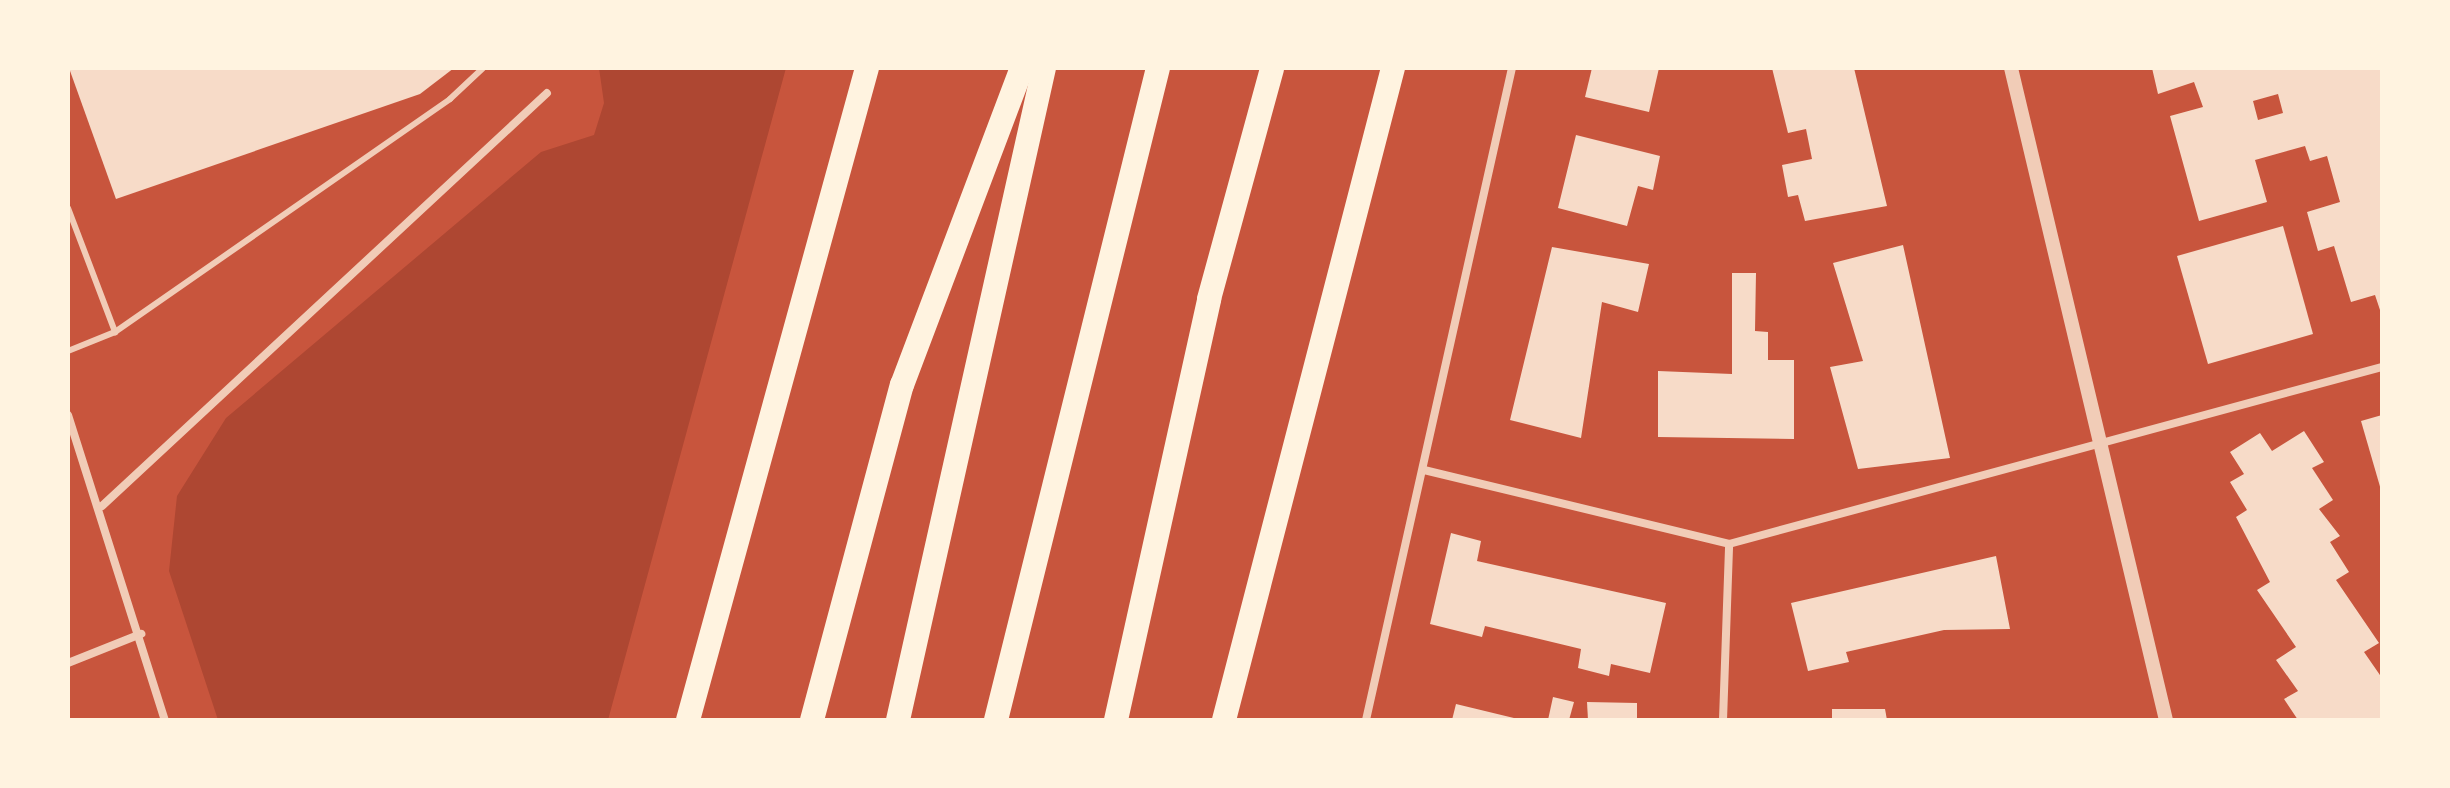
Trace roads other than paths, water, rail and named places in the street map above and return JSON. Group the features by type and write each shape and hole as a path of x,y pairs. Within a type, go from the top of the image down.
{"highway":[{"path":"688,720 867,68"},
{"path":"812,720 902,385 1022,68"},
{"path":"898,720 1044,68"},
{"path":"996,720 1158,68"},
{"path":"1116,720 1209,299 1272,68"},
{"path":"1224,720 1393,68"}],"street":[{"path":"1366,720 1512,68"},
{"path":"2011,68 2103,444 2166,720"},
{"path":"102,506 547,93"},
{"path":"1424,470 1729,544 2382,367"},
{"path":"68,415 102,506 165,720"},
{"path":"1723,720 1729,544"},
{"path":"68,663 141,634"}],"lane":[{"path":"68,351 115,332 450,99 483,68"},
{"path":"68,208 115,332"}]}
